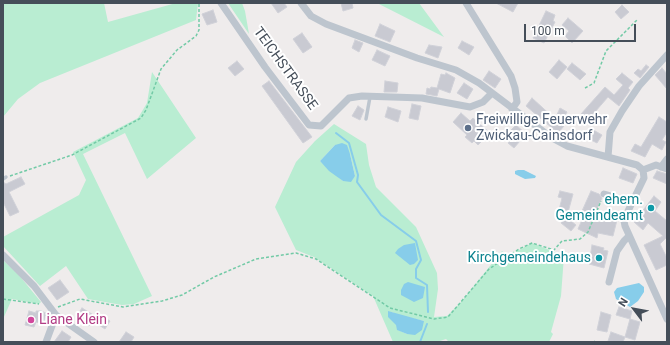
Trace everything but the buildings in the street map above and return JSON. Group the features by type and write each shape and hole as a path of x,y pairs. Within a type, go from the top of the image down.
{"street":[{"name":"TEICHSTRASSE","path":"221,3 265,67 309,125 321,126 349,98 422,98 470,107 483,102 492,93"},
{"path":"301,3 311,16 326,24 417,58 456,70 480,83 512,109 552,138 579,150 637,165 643,170 644,178 624,221 629,236 667,319"},
{"path":"466,3 511,76 516,88 517,102 512,109"},
{"path":"608,157 610,132 639,86 667,55"},
{"path":"643,170 656,164 664,168 667,159"},
{"path":"604,194 632,202"},
{"path":"609,282 617,252 624,240 629,236"},
{"path":"3,255 34,286 54,313 94,342"},
{"path":"46,342 54,313"}],"lane":[{"path":"366,119 370,97"}],"path":[{"path":"5,178 24,170 72,155 140,118 146,110 161,69 177,50 196,36 200,30 199,3"},
{"path":"585,88 594,83 606,51 638,19"},
{"path":"54,313 80,299 123,307 162,301 182,295 214,277 256,259 296,253 316,259 390,308 434,319 448,317 489,269 519,249 532,244 554,250 562,241 580,239 588,232 604,194"},
{"path":"3,298 33,304 47,304"}],"green space":[{"path":"3,3 104,3 108,22 176,3 198,3 196,20 40,83 18,99 3,117"},
{"path":"228,3 242,3 249,34"},
{"path":"377,3 419,3 444,37"},
{"path":"152,72 196,138 147,179 125,133 83,154 152,296 134,304 122,305 88,299 66,266 40,286 3,246 3,237 79,195 86,180 73,152 138,118 147,103"},
{"path":"334,124 366,144 369,165 376,187 416,227 437,273 438,289 434,317 447,316 461,302 502,251 508,256 532,243 564,256 561,296 551,332 553,334 549,342 449,342 446,339 440,342 393,342 373,296 314,257 296,250 275,207 296,162 315,141","holes":["335,145 350,154 355,176 343,181 320,161","392,312 398,315 424,321 407,334 398,330"]},
{"path":"3,260 18,274 41,302 39,304 12,299 3,319"}],"water":[{"path":"342,143 347,145 350,154 355,176 351,182 343,181 329,171 320,161 335,145"},
{"path":"524,170 536,176 535,178 525,179 515,174 515,171"},
{"path":"415,243 418,260 414,264 410,265 395,253 404,245"},
{"path":"408,282 425,287 423,298 414,302 401,295 401,290 404,284"},
{"path":"639,283 644,287 644,292 638,301 630,307 616,299 614,292 617,288"},
{"path":"388,311 424,321 422,330 415,335 397,330 396,325 388,317"}],"waterway":[{"path":"336,133 349,143 358,175 357,182 381,215 416,241 421,260 416,269 416,278 427,285 428,312"},
{"path":"420,342 427,324"}],"place":[{"name":"Freiwillige Feuerwehr Zwickau-Cainsdorf","path":"468,128"},
{"name":"ehem. Gemeindeamt","path":"651,208"},
{"name":"Kirchgemeindehaus","path":"599,258"},
{"name":"Liane Klein","path":"31,320"}]}
